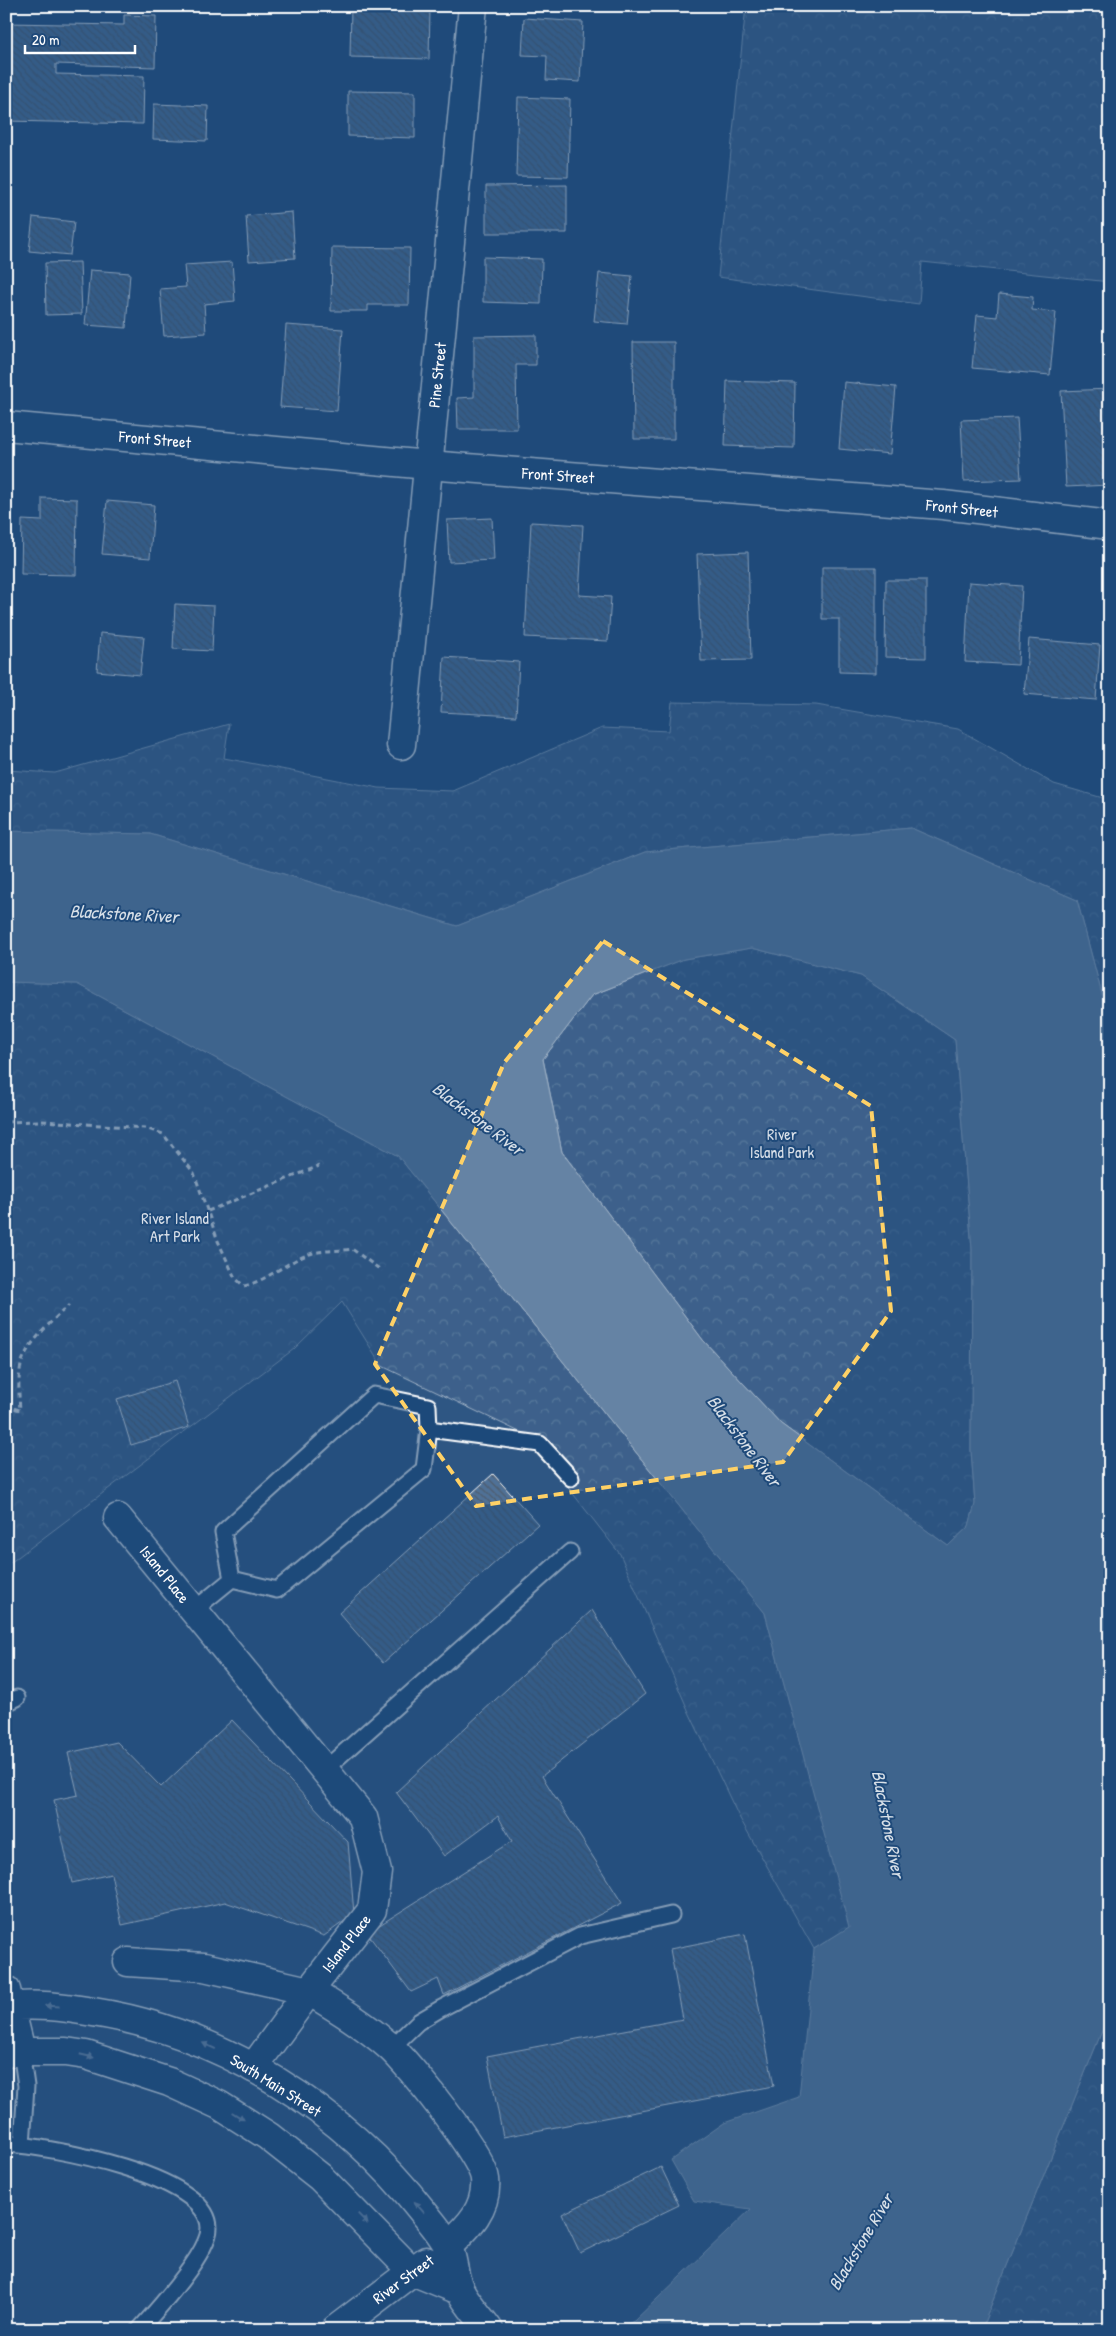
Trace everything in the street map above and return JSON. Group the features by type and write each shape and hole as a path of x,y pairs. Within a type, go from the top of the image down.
{"street":[{"name":"Pine Street","path":"400,745 473,6"},
{"name":"Front Street","path":"6,426 428,464 943,505 1110,525"},
{"name":"Island Place","path":"118,1518 363,1817 377,1872 372,1910 309,1990 253,2068"},
{"path":"128,1962 204,1967 309,1990 351,2017 391,2048 468,2144 485,2178 481,2204 475,2220 448,2246"},
{"path":"7,2002 14,2052 66,2052 93,2057 169,2082 229,2111 268,2136 329,2184 412,2271 459,2290"},
{"name":"South Main Street","path":"7,2002 60,2007 150,2023 201,2042 253,2068 310,2105 354,2141 399,2184 425,2214 448,2246 459,2290 489,2330"},
{"name":"River Street","path":"335,2330 448,2246"}],"lane":[{"path":"374,1395 428,1406 430,1429 424,1469 277,1590 232,1579 223,1532 374,1395"},
{"path":"430,1429 540,1444 571,1478"},
{"path":"324,1770 570,1552"},
{"path":"194,1610 232,1579"},
{"path":"391,2048 418,2022 580,1936 671,1915"},
{"path":"14,2052 26,2086 22,2145"},
{"path":"6,2144 74,2153 147,2176 196,2200 204,2208 210,2229 207,2240 187,2272 139,2330"}],"path":[{"path":"6,1122 42,1121 144,1128 163,1134 194,1173 218,1241 235,1278 244,1286 258,1282 286,1265 313,1253 352,1249 382,1271"},
{"path":"208,1211 319,1166"},
{"path":"6,1406 20,1410 18,1392 23,1359 46,1327 69,1304"}],"highlighted area":[{"path":"603,941 871,1106 891,1311 783,1462 476,1506 375,1364 504,1063"}],"shaded area":[{"path":"342,1302 382,1366 528,1435 620,1554 688,1710 738,1815 814,1949 799,2097 724,2123 752,2209 634,2321 613,2330 6,2330 6,1566 294,1349"}],"green space":[{"path":"746,6 1110,6 1110,282 922,262 919,304 718,277"},
{"path":"672,702 816,705 958,729 1054,784 1110,800 1110,1025 1077,900 911,828 645,852 457,926 150,834 6,832 6,770 55,773 229,724 224,758 379,788 453,791 602,728 669,731"},
{"name":"River Island Park","path":"752,948 861,976 955,1040 972,1249 971,1450 975,1504 969,1526 948,1546 781,1424 703,1340 562,1152 543,1059 592,995 684,959"},
{"name":"River Island Art Park","path":"6,982 77,984 398,1156 765,1613 850,1927 814,1949 738,1815 688,1710 620,1554 528,1436 382,1366 342,1302 294,1349 6,1566"},
{"path":"1110,2011 1110,2330 981,2330"}],"water":[{"name":"Blackstone River","path":"911,828 1077,900 1110,1025 1110,2011 981,2330 613,2330 634,2321 751,2209 694,2201 671,2160 724,2123 799,2097 814,1949 849,1927 765,1613 398,1156 77,984 6,982 6,831 150,834 457,926 645,852","holes":["752,948 861,976 955,1040 972,1249 971,1450 975,1504 969,1526 948,1546 781,1424 703,1340 562,1152 543,1059 592,995 684,959"]}],"building":[{"path":"351,7 430,9 429,59 350,57"},
{"path":"124,15 156,16 155,67 56,64 56,74 144,76 143,124 6,121 6,23 124,25"},
{"path":"524,18 583,22 580,82 546,80 547,56 522,55"},
{"path":"348,91 415,92 415,138 348,136"},
{"path":"518,97 570,99 568,177 516,176"},
{"path":"154,104 208,106 207,141 153,139"},
{"path":"567,185 567,233 486,233 486,186"},
{"path":"292,212 295,258 249,261 246,216"},
{"path":"33,217 74,222 70,255 29,251"},
{"path":"332,247 410,248 409,305 368,305 368,311 331,311"},
{"path":"483,257 542,259 541,304 483,302"},
{"path":"80,262 82,314 46,315 45,263"},
{"path":"232,262 235,301 204,304 206,333 164,336 160,289 186,287 184,265"},
{"path":"90,270 130,273 126,328 85,325"},
{"path":"599,273 632,276 627,324 594,321"},
{"path":"999,294 1033,297 1032,310 1056,312 1050,375 972,368 977,315 997,317"},
{"path":"286,325 343,329 337,411 280,407"},
{"path":"536,335 536,365 516,365 517,429 458,429 457,398 474,397 474,336"},
{"path":"633,342 674,342 674,439 634,439"},
{"path":"727,381 795,383 794,448 725,446"},
{"path":"844,382 896,387 890,454 839,449"},
{"path":"1110,389 1110,485 1066,487 1061,391"},
{"path":"1017,418 1021,479 964,481 961,420"},
{"path":"42,498 77,499 76,575 21,574 22,520 42,521"},
{"path":"107,501 154,505 150,558 102,554"},
{"path":"492,518 494,560 449,562 447,520"},
{"path":"531,522 583,525 579,595 611,597 608,641 525,637"},
{"path":"748,552 751,660 701,661 697,554"},
{"path":"822,567 876,567 876,673 839,672 839,619 822,619"},
{"path":"886,580 926,580 926,658 885,657"},
{"path":"969,582 1022,586 1018,665 965,662"},
{"path":"175,604 214,606 212,651 173,649"},
{"path":"100,633 144,637 140,675 97,671"},
{"path":"1029,639 1100,645 1096,700 1024,694"},
{"path":"444,657 519,662 516,716 441,712"},
{"path":"175,1381 189,1427 131,1445 117,1399"},
{"path":"493,1474 538,1524 383,1663 339,1613"},
{"path":"592,1610 645,1694 542,1776 622,1903 444,1995 438,1979 411,1992 367,1933 512,1841 498,1816 444,1856 396,1792"},
{"path":"232,1720 348,1842 354,1914 324,1936 225,1902 122,1925 111,1874 72,1883 54,1800 78,1795 68,1753 117,1742 161,1787"},
{"path":"745,1934 774,2086 503,2137 487,2056 683,2019 670,1949"},
{"path":"661,2167 679,2205 580,2253 562,2214"}]}
